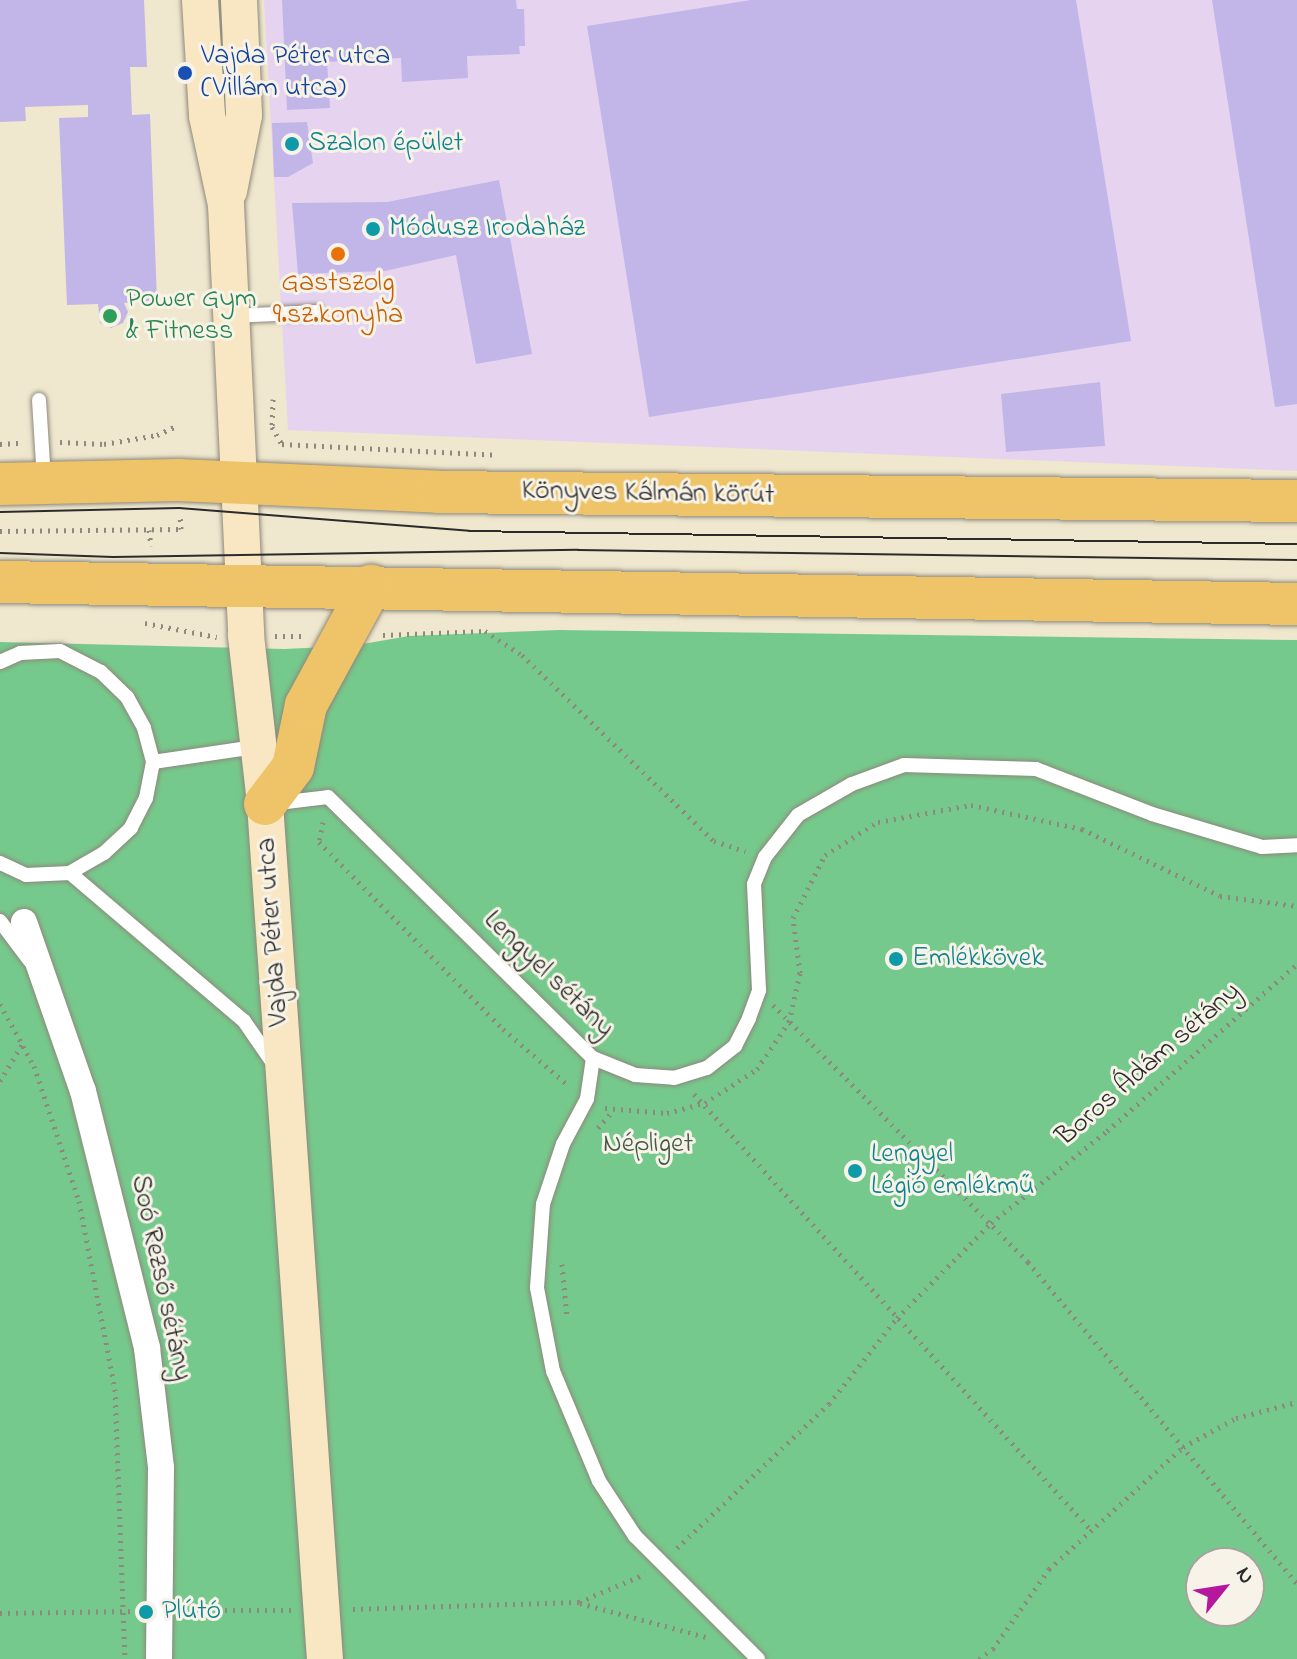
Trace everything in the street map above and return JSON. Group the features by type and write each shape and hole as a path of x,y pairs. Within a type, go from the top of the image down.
{"main road":[{"name":"Könyves Kálmán körút","path":"0,484 43,462 241,482 439,492 1297,501"},
{"path":"0,582 1297,604"},
{"path":"265,804 293,767 306,705 371,586"}],"street":[{"name":"Vajda Péter utca","path":"200,0 207,116 226,205 246,636 255,747 265,804 325,1659"},
{"name":"Vajda Péter utca","path":"226,205 244,115 239,0"},
{"name":"Soó Rezső sétány","path":"12,921 44,981 113,1195 147,1348 161,1468 159,1659"}],"lane":[{"path":"232,316 317,312"},
{"path":"39,400 43,462"},
{"path":"0,662 20,653 60,651 101,672 127,697 144,728 153,762 146,798 131,828 104,853 70,873 26,875 0,863"},
{"path":"153,762 255,747"},
{"path":"765,857 798,815 852,784 904,765 1036,769 1152,814 1248,843 1297,845"},
{"name":"Lengyel sétány","path":"265,804 328,797 593,1058 635,1075 674,1078 707,1068 735,1046 759,990 754,884 765,857"},
{"path":"70,873 244,1021 283,1077"},
{"path":"593,1058 587,1099 563,1144 543,1204 537,1288 553,1371 599,1481 635,1536 758,1659"}],"path":[{"path":"0,444 43,462 104,444 157,435 176,426"},
{"path":"0,531 181,529 180,516"},
{"path":"149,530 151,546"},
{"path":"138,622 222,638 485,631 522,655 714,841 765,857"},
{"name":"Boros Ádám sétány","path":"674,1551 829,1404 897,1318 991,1223 1107,1131 1297,964"},
{"path":"759,990 991,1223 1297,1584"},
{"path":"0,1004 23,1043 79,1201 115,1389 125,1659"},
{"path":"0,1081 23,1043"},
{"path":"674,1078 705,1103 1089,1528"},
{"path":"595,1131 612,1112"},
{"path":"561,1248 567,1324"},
{"path":"979,1659 993,1649 1049,1569 1089,1528 1183,1447 1236,1418 1297,1402"},
{"path":"665,1540 684,1562"},
{"path":"579,1602 663,1566 674,1551"},
{"path":"0,1613 322,1610 579,1602 745,1648"}],"shaded area":[{"path":"264,0 1297,0 1297,471 288,430"}],"green space":[{"name":"Népliget","path":"559,630 1297,640 1297,1659 0,1659 0,642 284,649 351,646 409,636"}],"building":[{"path":"0,0 144,0 147,67 130,67 132,115 150,114 157,301 124,303 128,312 123,323 111,328 100,323 98,304 67,305 59,118 88,117 88,105 25,107 26,121 0,122"},
{"path":"282,0 516,0 517,9 524,9 525,46 519,46 520,54 467,56 468,78 402,82 401,58 327,62 330,108 287,110"},
{"path":"751,0 1076,0 1131,341 649,417 587,26"},
{"path":"1212,0 1297,0 1297,404 1275,407"},
{"name":"Szalon épület","path":"307,122 313,163 288,177 274,177 272,123"},
{"path":"499,180 532,354 476,364 456,255 385,271 298,274 292,203 387,202"},
{"path":"1100,382 1105,446 1006,452 1001,394"}],"tram line":[{"path":"0,512 179,508 469,531 1297,544"},
{"path":"0,553 113,557 578,550 1297,560"}],"place":[{"name":"Vajda Péter utca (Villám utca)","path":"185,73"},
{"name":"Szalon épület","path":"292,144"},
{"name":"Módusz Irodaház","path":"373,229"},
{"name":"Gastszolg 9.sz.konyha","path":"338,254"},
{"name":"Power Gym & Fitness","path":"110,316"},
{"name":"Emlékkövek","path":"896,959"},
{"name":"Lengyel Légió emlékmű","path":"855,1171"},
{"name":"Plútó","path":"146,1612"}]}
